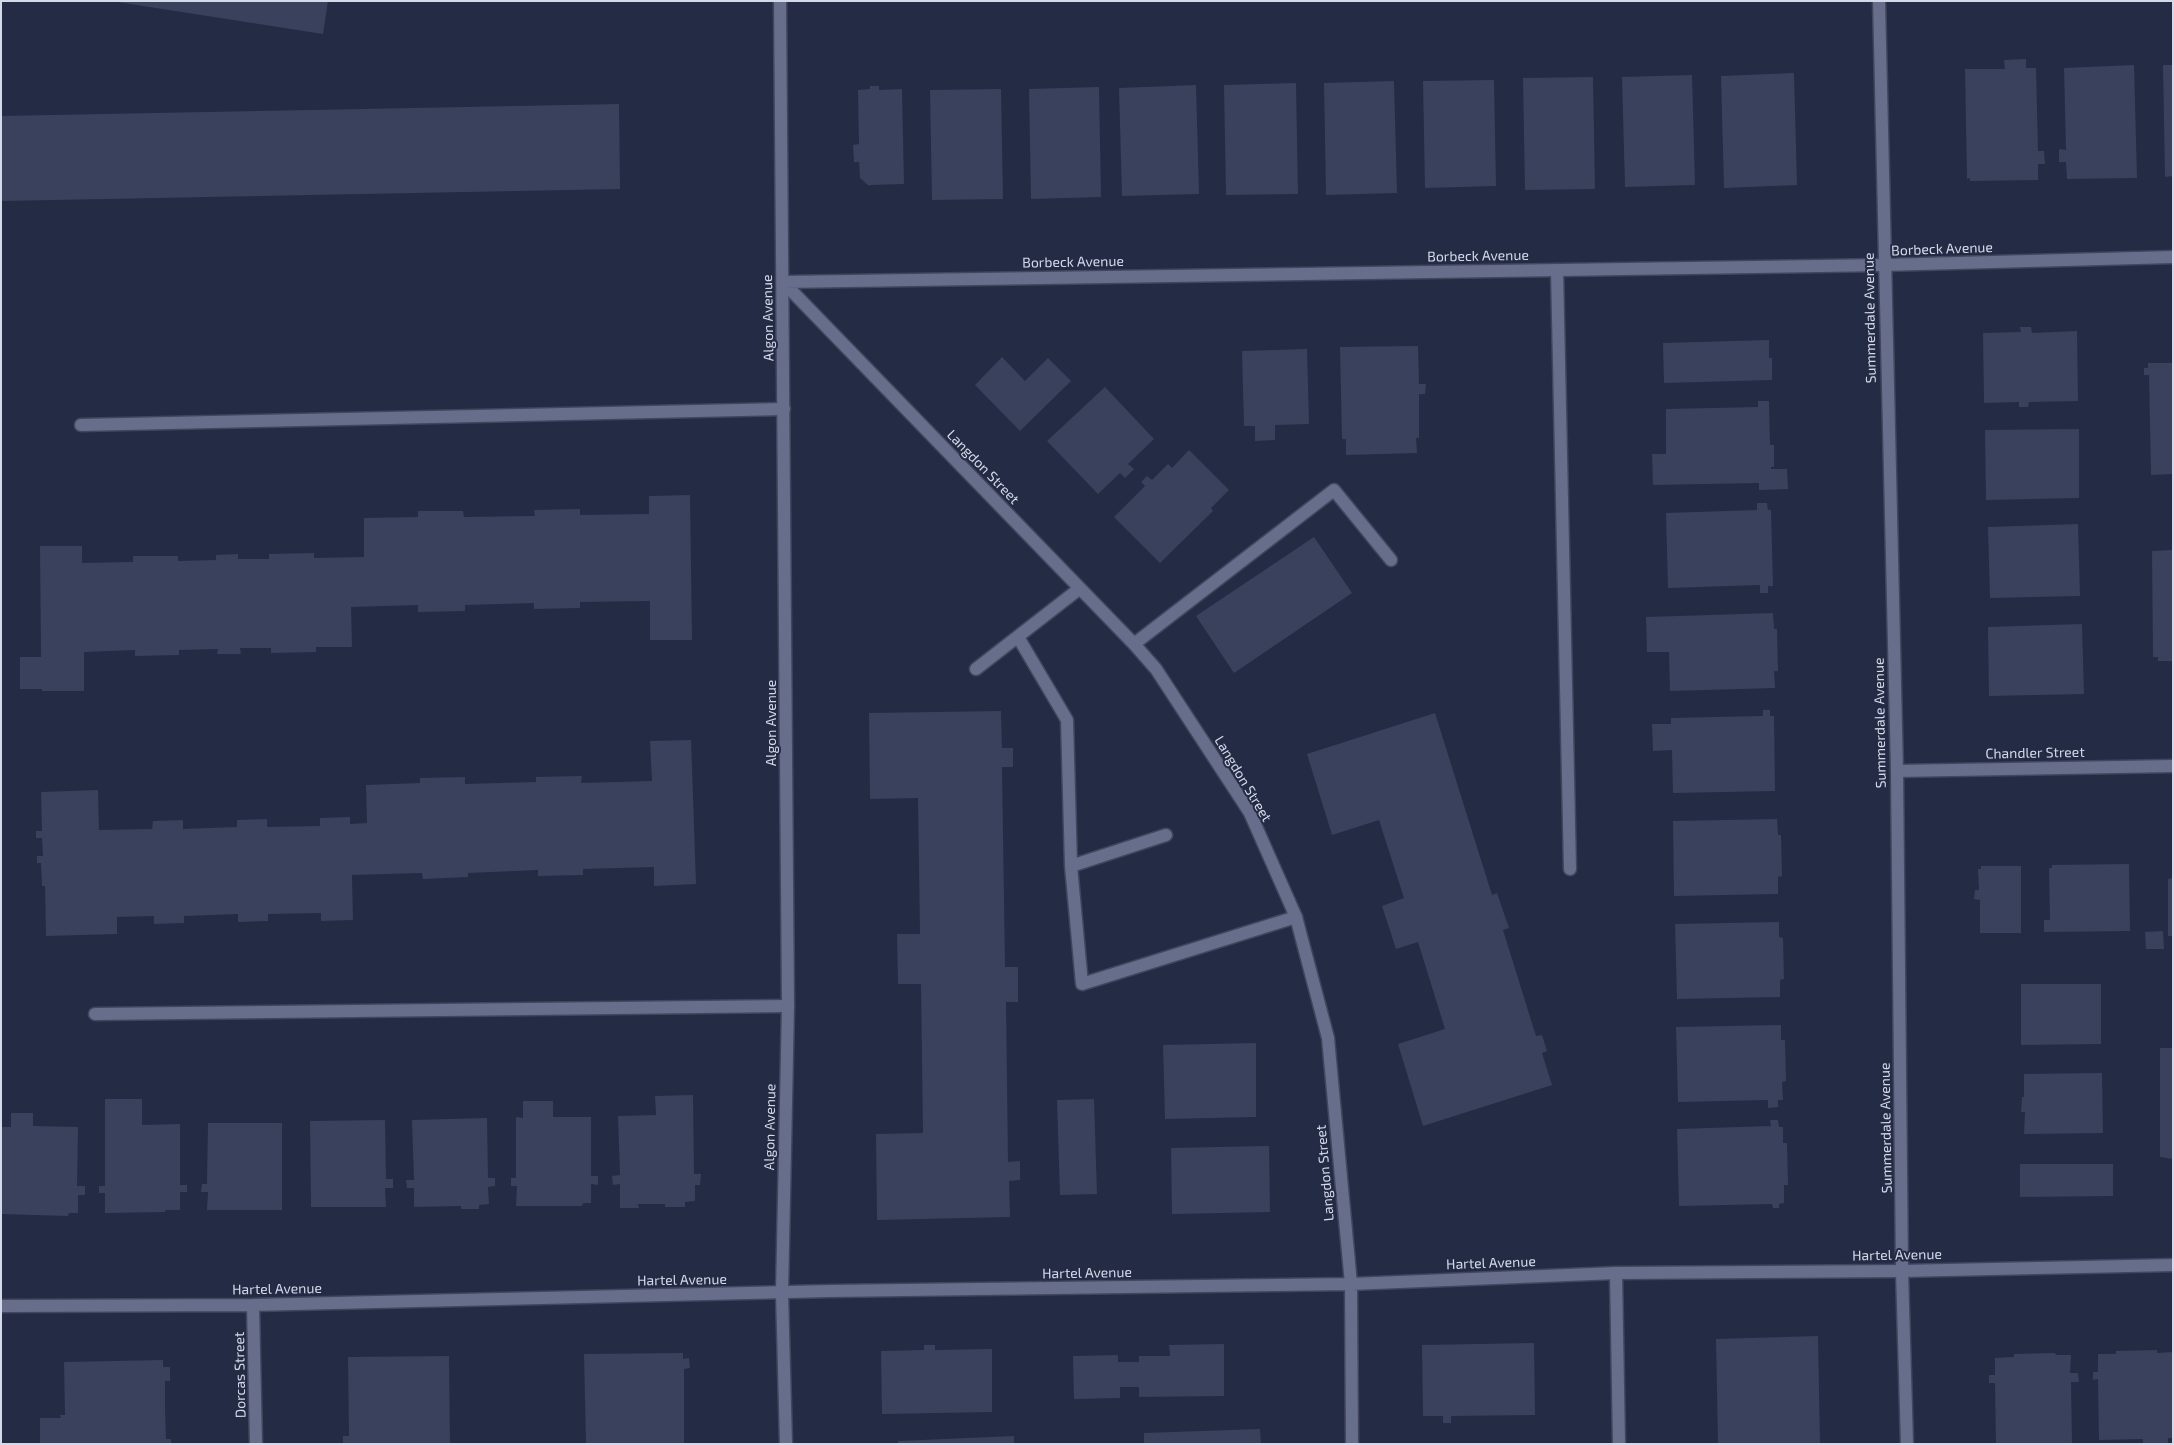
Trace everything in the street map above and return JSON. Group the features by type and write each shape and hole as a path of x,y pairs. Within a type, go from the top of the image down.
{"street":[{"name":"Algon Avenue","path":"780,1 788,1006 782,1293 786,1444"},
{"name":"Summerdale Avenue","path":"1879,1 1897,770 1902,1271 1907,1444"},
{"name":"Borbeck Avenue","path":"783,282 1884,265 2173,258"},
{"path":"1557,270 1570,869"},
{"name":"Langdon Street","path":"783,282 1134,644 1156,669 1250,813 1296,917 1328,1038 1350,1284 1352,1444"},
{"path":"80,425 784,409"},
{"path":"1134,644 1334,490 1391,560"},
{"path":"976,669 1079,589"},
{"path":"1018,637 1067,720 1071,866 1082,984 1296,917"},
{"name":"Chandler Street","path":"1897,770 2173,766"},
{"path":"1071,866 1166,835"},
{"path":"95,1014 788,1006"},
{"name":"Hartel Avenue","path":"1,1306 253,1305 782,1293 1350,1284 1616,1273 1902,1271 2173,1265"},
{"path":"1616,1273 1619,1444"},
{"name":"Dorcas Street","path":"253,1305 256,1444"}],"building":[{"path":"111,1 328,1 323,34"},
{"path":"2026,59 2026,68 2036,68 2038,151 2044,151 2045,164 2038,164 2038,180 1970,181 1970,178 1967,179 1965,69 2005,69 2004,60"},
{"path":"2134,65 2137,178 2067,179 2066,162 2059,162 2059,149 2066,150 2064,68"},
{"path":"2163,65 2173,65 2173,176 2165,177"},
{"path":"1794,73 1797,185 1724,188 1721,76"},
{"path":"1692,75 1695,185 1625,187 1622,77"},
{"path":"1593,77 1595,189 1525,190 1523,78"},
{"path":"1494,80 1496,186 1425,188 1423,81"},
{"path":"1394,81 1397,193 1326,195 1324,83"},
{"path":"1296,83 1298,194 1226,195 1224,85"},
{"path":"1196,85 1199,194 1122,196 1119,88"},
{"path":"870,86 879,86 879,90 902,89 904,184 869,186 860,178 859,162 854,162 853,145 859,144 858,90 870,89"},
{"path":"1099,87 1101,197 1031,199 1029,89"},
{"path":"1001,89 1003,199 932,200 930,90"},
{"path":"619,104 620,189 2,201 1,116"},
{"path":"2020,327 2031,327 2032,333 2077,331 2078,401 2029,402 2028,407 2019,407 2019,402 1984,403 1983,333 2021,332"},
{"path":"1769,340 1769,358 1772,358 1772,380 1664,383 1663,343"},
{"path":"1418,346 1419,384 1426,384 1425,394 1419,394 1419,438 1416,438 1417,453 1346,455 1346,439 1342,439 1340,347"},
{"path":"1307,349 1309,424 1275,425 1275,440 1255,441 1255,426 1244,426 1242,351"},
{"path":"1002,357 1025,381 1048,358 1071,381 1020,431 975,385"},
{"path":"2148,363 2173,363 2173,474 2151,475 2149,375 2144,375 2144,368 2148,368"},
{"path":"1105,387 1154,439 1128,464 1134,469 1125,478 1120,473 1098,494 1047,441"},
{"path":"1758,401 1769,401 1770,445 1774,445 1774,467 1771,467 1771,469 1787,469 1788,489 1759,490 1759,483 1653,485 1652,454 1666,454 1666,409 1758,407"},
{"path":"2079,429 2079,498 1986,500 1985,430"},
{"path":"1189,450 1229,490 1211,508 1213,511 1160,563 1114,517 1145,486 1141,482 1147,476 1152,480 1168,464 1172,468"},
{"path":"690,495 692,640 650,640 650,601 580,602 580,608 534,609 534,603 465,605 465,611 418,612 418,605 351,607 352,647 316,647 316,652 271,653 271,648 240,648 241,654 217,654 218,649 179,650 179,655 135,656 135,650 84,652 84,691 20,689 20,657 41,657 40,546 82,546 82,563 133,562 133,556 178,556 178,561 216,560 216,555 238,554 238,559 269,559 269,554 314,553 314,558 364,557 364,518 418,517 418,511 463,511 464,517 535,516 534,510 580,509 580,515 649,514 649,496"},
{"path":"1757,503 1767,503 1768,510 1771,510 1773,586 1768,586 1768,593 1760,593 1760,585 1668,588 1666,513 1757,510"},
{"path":"2078,524 2080,596 1990,598 1988,527"},
{"path":"1314,537 1352,593 1234,673 1196,616"},
{"path":"2173,550 2173,661 2158,661 2158,657 2153,657 2152,551"},
{"path":"1773,613 1774,629 1777,629 1778,671 1774,671 1775,688 1670,691 1669,652 1647,652 1646,617"},
{"path":"2082,624 2084,694 1989,696 1988,627"},
{"path":"1763,710 1770,710 1770,716 1774,716 1775,791 1673,793 1672,750 1653,751 1652,724 1671,724 1671,718 1763,716"},
{"path":"1001,711 1002,748 1013,748 1013,767 1002,767 1005,967 1018,967 1018,1002 1006,1002 1008,1162 1020,1161 1020,1180 1009,1181 1010,1217 877,1220 876,1134 923,1133 921,984 898,984 897,934 920,934 918,798 870,799 869,713"},
{"path":"1435,713 1492,895 1497,893 1509,928 1503,930 1536,1036 1542,1035 1547,1051 1542,1053 1552,1085 1423,1126 1398,1044 1445,1029 1418,942 1396,949 1382,906 1404,898 1379,820 1332,835 1307,754"},
{"path":"691,740 696,884 654,886 654,867 583,869 583,875 538,876 538,870 468,873 468,877 423,879 422,873 352,875 353,920 321,921 321,913 268,914 268,921 238,922 238,914 184,916 184,923 154,924 154,916 117,917 117,934 46,936 45,886 42,886 41,863 37,863 37,856 43,856 42,838 36,838 36,831 42,831 41,792 98,790 99,830 152,829 153,821 183,820 183,829 237,827 237,820 267,819 267,827 320,826 320,818 350,817 350,824 367,823 366,785 420,783 420,778 465,777 465,784 536,782 536,777 582,776 581,783 652,781 650,741"},
{"path":"1777,819 1778,835 1781,835 1782,876 1778,877 1778,894 1674,896 1673,821"},
{"path":"2129,864 2130,931 2044,932 2044,920 2050,920 2049,868 2052,868 2052,865"},
{"path":"1981,866 2021,866 2021,933 1980,933 1980,900 1974,899 1975,890 1979,890 1978,869 1981,869"},
{"path":"2173,878 2173,936 2168,936 2168,879"},
{"path":"1779,922 1779,937 1783,938 1784,979 1780,980 1780,997 1677,999 1675,924"},
{"path":"2163,931 2164,949 2146,949 2145,932"},
{"path":"2021,984 2101,984 2101,1044 2021,1045"},
{"path":"1781,1025 1781,1040 1785,1040 1786,1081 1782,1082 1783,1100 1778,1100 1778,1107 1768,1108 1768,1100 1678,1102 1676,1027"},
{"path":"1256,1043 1256,1117 1165,1119 1163,1045"},
{"path":"2160,1048 2173,1048 2173,1159 2160,1157"},
{"path":"2102,1073 2103,1133 2024,1134 2025,1112 2021,1112 2022,1097 2024,1097 2024,1074"},
{"path":"693,1095 694,1174 701,1174 700,1185 695,1185 695,1201 685,1202 685,1207 665,1207 665,1204 638,1204 639,1208 620,1208 620,1184 613,1185 612,1176 620,1175 618,1116 656,1115 655,1096"},
{"path":"105,1099 142,1099 142,1125 180,1124 180,1185 187,1185 187,1192 180,1192 180,1210 105,1213 105,1193 99,1193 99,1186 105,1186"},
{"path":"1094,1099 1097,1194 1060,1195 1057,1100"},
{"path":"523,1101 553,1101 553,1117 591,1117 591,1176 598,1176 598,1185 591,1184 591,1203 583,1203 582,1206 516,1206 517,1186 511,1186 511,1178 516,1178 516,1117 523,1118"},
{"path":"11,1113 33,1113 33,1126 78,1127 77,1186 85,1186 85,1195 78,1195 78,1213 69,1213 68,1216 1,1214 2,1127 11,1127"},
{"path":"487,1118 488,1178 495,1178 495,1186 488,1187 489,1204 479,1205 479,1209 461,1209 461,1206 414,1207 414,1188 407,1188 406,1180 414,1180 412,1120"},
{"path":"385,1120 386,1179 393,1179 393,1188 385,1188 386,1207 311,1207 310,1121"},
{"path":"1770,1120 1778,1120 1779,1127 1783,1127 1783,1143 1787,1143 1788,1185 1784,1185 1784,1203 1779,1204 1779,1208 1773,1208 1772,1204 1679,1206 1677,1129 1771,1126"},
{"path":"208,1123 282,1123 282,1210 207,1210 208,1192 201,1192 202,1184 207,1184"},
{"path":"1269,1146 1270,1212 1172,1214 1171,1148"},
{"path":"2020,1164 2113,1164 2113,1196 2020,1197"},
{"path":"1818,1336 1820,1444 1718,1444 1716,1339"},
{"path":"1534,1343 1535,1415 1451,1416 1451,1423 1443,1423 1443,1416 1423,1416 1422,1345"},
{"path":"1224,1344 1224,1396 1139,1397 1139,1387 1120,1387 1120,1398 1074,1399 1073,1356 1118,1355 1118,1362 1139,1362 1139,1356 1170,1356 1169,1345"},
{"path":"924,1345 935,1345 935,1350 992,1349 992,1412 882,1414 881,1351 924,1350"},
{"path":"2157,1350 2157,1353 2173,1352 2173,1438 2168,1438 2168,1444 2143,1444 2143,1439 2099,1440 2098,1379 2093,1380 2093,1372 2098,1372 2098,1354 2116,1354 2116,1351"},
{"path":"683,1353 683,1359 689,1358 690,1368 684,1369 684,1444 586,1444 584,1354"},
{"path":"2055,1353 2056,1355 2071,1355 2070,1373 2078,1373 2079,1382 2071,1382 2072,1444 1996,1444 1995,1383 1989,1383 1989,1375 1995,1375 1995,1358 2014,1357 2014,1354"},
{"path":"449,1356 450,1444 343,1444 343,1436 349,1436 348,1357"},
{"path":"163,1360 163,1367 170,1367 170,1381 165,1381 165,1408 166,1439 171,1439 171,1444 40,1444 40,1418 61,1418 60,1415 65,1415 64,1362"},
{"path":"1260,1429 1261,1444 1144,1444 1144,1433"},
{"path":"1014,1436 1014,1444 898,1444 898,1441"}]}
